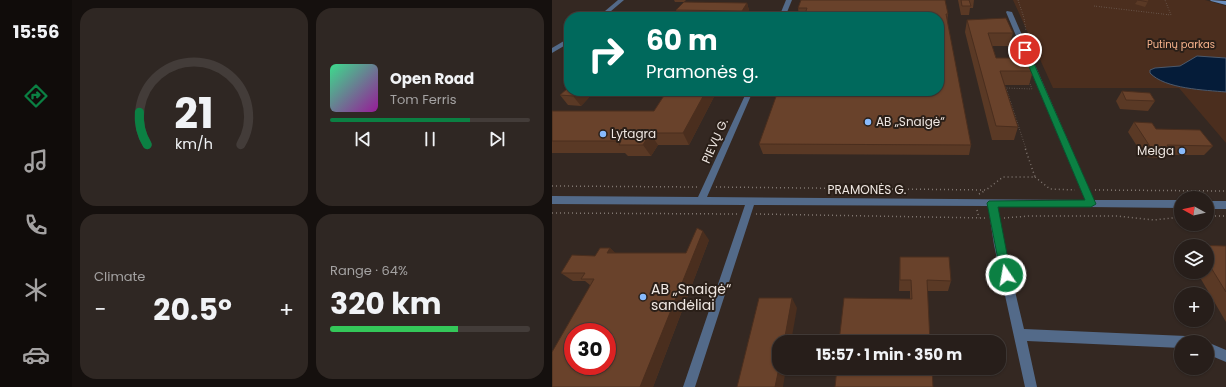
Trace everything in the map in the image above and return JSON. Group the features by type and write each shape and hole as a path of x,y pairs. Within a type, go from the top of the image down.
{"main road":[{"path":"1213,0 1226,4"}],"street":[{"path":"607,12 621,0"},
{"path":"784,12 789,0"},
{"path":"1009,12 1091,204"},
{"path":"552,51 564,43"},
{"name":"PIEVŲ G.","path":"701,200 748,96"},
{"name":"PRAMONĖS G.","path":"552,200 1174,204"},
{"path":"689,387 751,201"},
{"path":"992,203 1031,387"},
{"path":"1214,204 1226,205"},
{"path":"1019,335 1174,341"},
{"path":"1214,351 1226,356"}],"path":[{"path":"1018,0 1026,26 1026,33 1020,38"},
{"path":"1094,6 1140,11 1165,16 1171,15 1165,0"},
{"path":"1034,72 1025,72 1032,88 1006,88 1035,177 1050,189 1226,191"},
{"path":"552,186 986,190 1003,177 1035,177"},
{"path":"552,213 995,218 1029,216 1117,216 1154,220 1174,218"},
{"path":"1214,216 1226,216"}],"green space":[{"name":"Putinų parkas","path":"1013,0 1205,0 1226,6 1226,143 1179,88 1053,88"}],"water":[{"path":"1197,56 1226,58 1226,92 1175,86 1157,78 1150,73 1150,70 1155,68 1180,66"}],"building":[{"name":"AB „Snaigė“","path":"801,0 945,0 948,14 946,14 971,145 759,144 776,96 944,96 944,12 806,12 807,8 798,8"},
{"path":"961,0 969,0 971,6 962,6"},
{"path":"1138,0 1149,0 1148,2"},
{"path":"684,2 747,3 742,11 676,10"},
{"path":"1006,18 1013,33 988,33 996,58 1027,58 1033,71 1000,71 1018,127 996,126 967,20"},
{"path":"1122,91 1150,93 1155,101 1126,100"},
{"path":"664,96 703,96 683,133 650,133 643,145 619,145 621,141 552,141 552,111 654,111"},
{"path":"1134,122 1152,123 1156,129 1200,130 1213,146 1167,145 1169,148 1151,148"},
{"name":"AB „Snaigė“ sandėliai","path":"697,228 703,231 640,387 552,387 552,352 564,331 564,375 616,375 616,323 569,323 594,279 581,279 585,273 561,273 572,255 595,256 600,248 610,248 607,253 686,253"},
{"path":"1214,246 1226,246 1226,292 1214,272"},
{"path":"900,257 949,257 951,281 927,280 930,335 840,335 844,298 912,299 911,280 900,280"},
{"path":"759,298 792,298 785,335 772,335 772,375 778,375 775,387 737,387"},
{"path":"836,375 932,375 933,387 835,387"}],"place":[{"name":"AB „Snaigė“","path":"868,122"},
{"name":"Lytagra","path":"603,134"},
{"name":"Melga","path":"1182,151"},
{"name":"AB „Snaigė“ sandėliai","path":"643,297"}],"route":[{"path":"1006,275 992,203 1091,204 1074,161 1025,50"}]}
